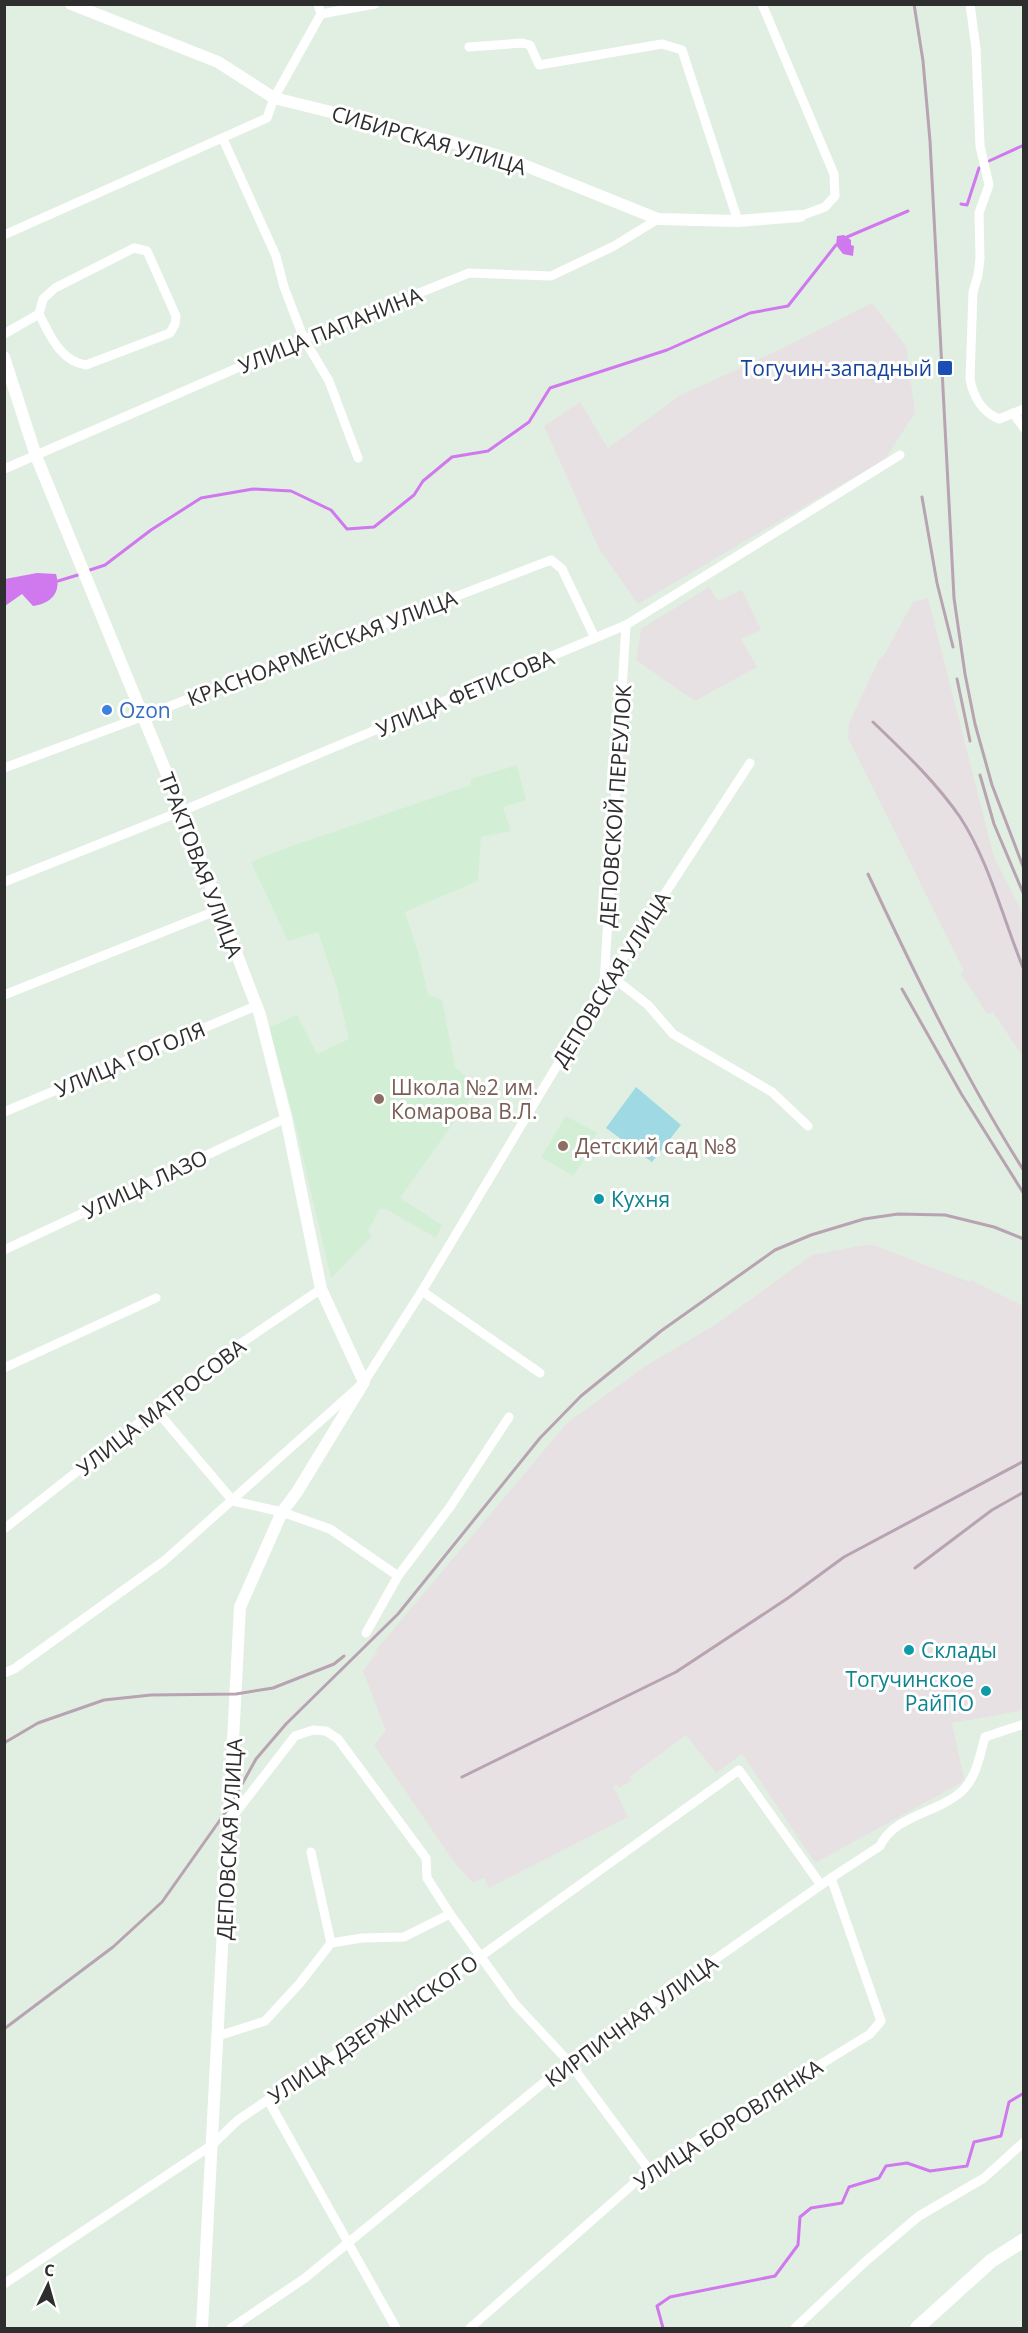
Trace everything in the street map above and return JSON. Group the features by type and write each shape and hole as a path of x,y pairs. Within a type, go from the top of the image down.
{"main road":[{"path":"917,2328 991,2261 1023,2240"}],"street":[{"name":"СИБИРСКАЯ УЛИЦА","path":"71,4 218,62 274,98 444,140 509,159 658,219 738,221 800,216"},
{"path":"4,236 267,118 274,98 319,9 375,4"},
{"path":"762,4 834,174 835,196 825,207 800,216"},
{"path":"970,4 976,50 980,146 989,185 980,213 978,275 973,292 970,379 972,393 992,416 999,419 1023,409"},
{"path":"470,47 522,43 530,45 539,65 662,44 682,50 738,221"},
{"path":"223,139 276,256 284,287 304,339 329,381 358,458"},
{"name":"УЛИЦА ПАПАНИНА","path":"4,469 304,339 469,273 551,276 614,246 658,219"},
{"path":"4,334 39,314 42,299 55,288 134,248 147,251 176,316 170,333 86,365 75,364 63,356 39,314"},
{"name":"ТРАКТОВАЯ УЛИЦА","path":"4,357 36,456 182,811 255,1006 286,1119 321,1290 364,1382"},
{"path":"1013,413 1023,429"},
{"name":"УЛИЦА ФЕТИСОВА","path":"4,882 182,811 627,625 900,454"},
{"name":"КРАСНОАРМЕЙСКАЯ УЛИЦА","path":"4,768 144,717 551,560 562,569 595,638"},
{"name":"ДЕПОВСКОЙ ПЕРЕУЛОК","path":"604,987 627,625"},
{"name":"ДЕПОВСКАЯ УЛИЦА","path":"202,2328 240,1607 282,1512 422,1291 604,987 750,763"},
{"path":"4,995 218,910"},
{"path":"611,976 648,1005 673,1034 772,1092 808,1126"},
{"name":"УЛИЦА ГОГОЛЯ","path":"4,1112 255,1006"},
{"name":"УЛИЦА ЛАЗО","path":"4,1250 286,1119"},
{"name":"УЛИЦА МАТРОСОВА","path":"4,1529 234,1348 321,1290"},
{"path":"422,1291 540,1373"},
{"path":"4,1368 156,1298"},
{"name":"ДЕПОВСКАЯ УЛИЦА","path":"4,1673 14,1669 164,1561 364,1382"},
{"path":"156,1410 233,1501 282,1512 330,1529 398,1576"},
{"path":"366,1633 398,1576 450,1507 509,1417"},
{"name":"КИРПИЧНАЯ УЛИЦА","path":"231,2328 305,2278 569,2062 880,1846 883,1840 900,1826 955,1796 965,1788 976,1771 985,1737 1023,1724"},
{"path":"230,1820 295,1736 313,1730 326,1731 338,1739 426,1858 427,1878 450,1914 515,2004 569,2062 649,2170"},
{"name":"УЛИЦА ДЗЕРЖИНСКОГО","path":"4,2284 212,2145 237,2120 481,1956 739,1770 821,1885"},
{"path":"311,1852 331,1943"},
{"name":"УЛИЦА БОРОВЛЯНКА","path":"471,2328 649,2170 870,2034 881,2021 831,1878"},
{"path":"218,2036 265,2021 300,1983 331,1943 362,1938 404,1937 450,1914"},
{"path":"268,2100 396,2328"},
{"path":"795,2328 866,2261 919,2216 984,2178 1023,2142"}],"shaded area":[{"path":"844,235 851,240 851,245 854,246 853,256 843,254 836,245 837,236"},
{"path":"872,303 906,346 915,413 885,459 638,604 599,549 544,426 580,402 608,448 679,396 785,347"},
{"path":"37,573 56,574 57,587 53,596 45,603 33,606 22,594 5,606 5,579"},
{"path":"709,587 718,601 742,590 761,630 741,639 757,667 695,701 636,660 641,629"},
{"path":"928,598 994,857 1023,914 1023,1057 993,1012 987,1014 961,974 964,971 848,738 849,723 879,659 884,655 913,602"},
{"path":"517,765 526,800 503,807 511,831 481,837 478,881 405,912 419,955 428,995 442,1000 455,1067 477,1086 469,1101 400,1198 442,1225 436,1238 386,1209 380,1209 368,1231 372,1236 331,1278 294,1119 269,1028 297,1015 317,1054 349,1039 337,988 318,932 288,941 251,862 471,785 471,779"},
{"path":"636,1087 681,1125 652,1162 606,1128"},
{"name":"Детский сад №8","path":"566,1116 597,1133 588,1148 580,1143 573,1153 584,1160 573,1176 541,1157"},
{"path":"873,1245 970,1282 971,1280 1023,1306 1023,1707 1019,1711 952,1723 964,1778 961,1783 815,1863 742,1754 716,1773 686,1735 630,1777 632,1780 620,1788 613,1786 628,1817 489,1888 484,1878 473,1883 456,1865 374,1745 386,1731 363,1671 377,1652 376,1650 567,1423 647,1365 715,1325 812,1255"}],"waterway":[{"path":"989,161 1024,145"},
{"path":"961,204 967,205 979,168"},
{"path":"847,237 908,211"},
{"path":"87,571 105,565 151,530 201,498 253,489 291,491 331,510 347,529 374,527 414,495 423,481 452,457 488,451 529,422 550,388 667,350 750,313 788,306 836,245"},
{"path":"58,581 81,574"},
{"path":"663,2328 657,2306 670,2297 775,2276 798,2245 800,2217 811,2208 842,2203 849,2187 879,2178 886,2166 907,2163 930,2171 967,2166 974,2142 1001,2136 1009,2102 1024,2093"}],"railway":[{"path":"914,4 923,61 930,141 954,598 975,724 992,785 1024,869"},
{"path":"922,497 937,583 953,647"},
{"path":"957,679 970,741"},
{"path":"873,722 930,779 960,817 988,872 1024,970"},
{"path":"980,775 994,824 1024,895"},
{"path":"868,874 961,1062 1024,1171"},
{"path":"902,989 962,1095 1024,1194"},
{"path":"4,2029 113,1947 162,1902 230,1806 256,1759 286,1724 398,1614 540,1438 581,1396 661,1331 775,1250 811,1235 864,1219 898,1214 945,1215 994,1227 1024,1239"},
{"path":"462,1777 676,1672 788,1598 844,1557 1024,1461"},
{"path":"915,1568 992,1510 1024,1492"},
{"path":"4,1743 38,1723 104,1700 151,1695 236,1694 273,1688 334,1664 344,1656"}],"place":[{"name":"Тогучин-западный","path":"945,368"},
{"name":"Ozon","path":"107,710"},
{"name":"Школа №2 им. Комарова В.Л.","path":"379,1099"},
{"name":"Детский сад №8","path":"563,1146"},
{"name":"Кухня","path":"599,1199"},
{"name":"Склады","path":"909,1650"},
{"name":"Тогучинское РайПО","path":"986,1691"}]}
